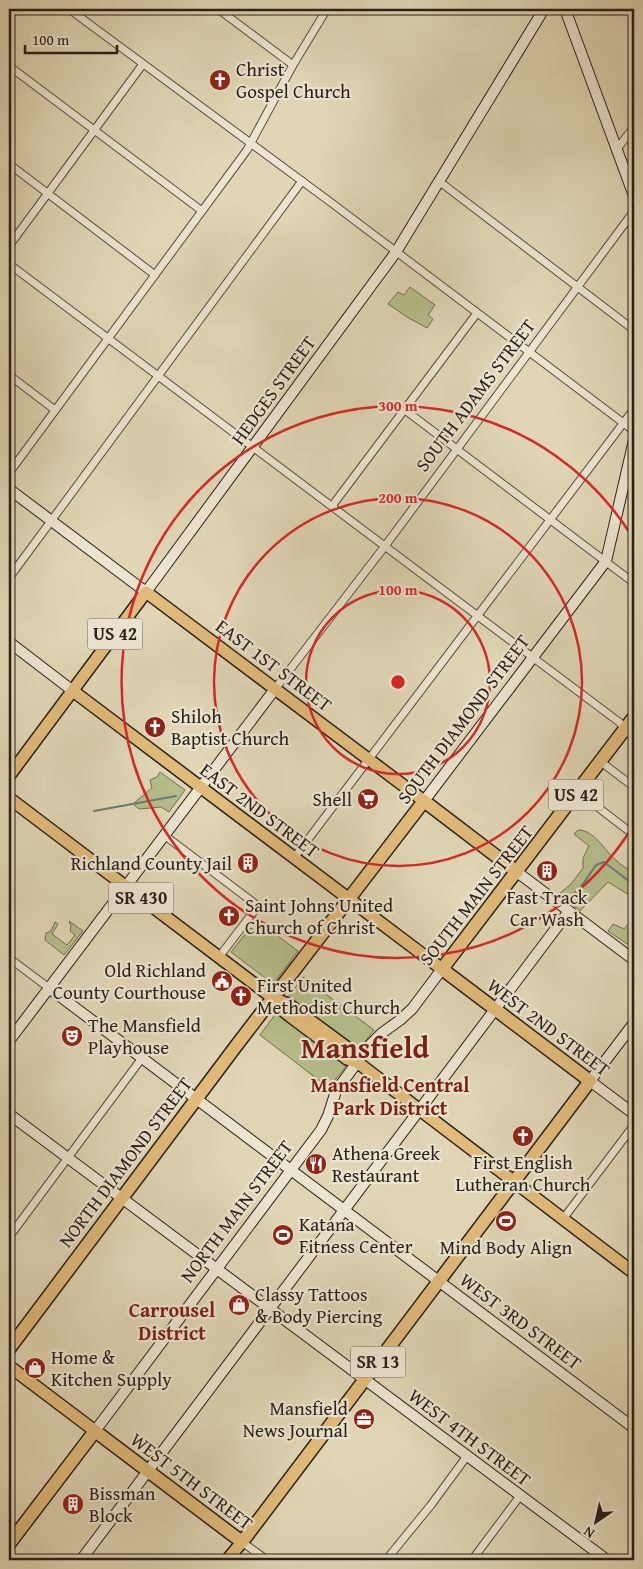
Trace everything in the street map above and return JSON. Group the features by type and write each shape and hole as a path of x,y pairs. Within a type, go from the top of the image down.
{"highway":[{"name":"SOUTH MAIN STREET","path":"442,969 601,762 630,733 634,718"},
{"name":"EAST 1ST STREET","path":"424,801 517,872"},
{"name":"SOUTH DIAMOND STREET","path":"273,998 424,801"},
{"name":"WEST 2ND STREET","path":"442,969 590,1081"},
{"name":"NORTH DIAMOND STREET","path":"9,1350 273,998"},
{"name":"SR 13","path":"242,1542 590,1081"},
{"name":"WEST 5TH STREET","path":"95,1431 242,1542"},
{"name":"NORTH MAIN STREET","path":"11,1537 95,1431"}],"main road":[{"name":"EAST 1ST STREET","path":"146,592 424,801"},
{"name":"HEDGES STREET","path":"9,776 146,592"},
{"name":"EAST 2ND STREET","path":"73,691 442,969"},
{"name":"SR 430","path":"9,798 273,998 281,1009 349,1060 357,1062 634,1273"},
{"path":"9,1366 95,1431"},
{"path":"227,1560 242,1542"}],"street":[{"path":"69,9 302,181 634,431"},
{"path":"218,9 294,65"},
{"path":"9,473 250,143 327,9"},
{"name":"HEDGES STREET","path":"146,592 396,252 544,9"},
{"path":"565,9 634,196"},
{"path":"9,246 143,64"},
{"path":"9,66 202,211"},
{"path":"617,149 634,127"},
{"path":"9,164 155,275"},
{"path":"9,578 302,181"},
{"path":"440,182 634,330"},
{"name":"SOUTH ADAMS STREET","path":"9,1041 385,546 634,211"},
{"path":"9,264 478,616 630,733"},
{"path":"332,506 477,313"},
{"path":"9,374 55,410"},
{"path":"294,858 634,409"},
{"path":"405,410 634,583"},
{"name":"SOUTH DIAMOND STREET","path":"424,801 606,561 630,482 634,440"},
{"name":"EAST 1ST STREET","path":"9,489 146,592"},
{"name":"EAST 2ND STREET","path":"9,642 73,691"},
{"path":"601,762 634,787"},
{"path":"578,792 634,835"},
{"path":"164,836 258,906 219,957"},
{"path":"517,872 634,960"},
{"path":"81,1560 569,911"},
{"path":"9,958 49,988"},
{"name":"SOUTH MAIN STREET","path":"357,1062 376,1038 412,1008 442,969"},
{"name":"WEST 3RD STREET","path":"49,988 634,1428"},
{"path":"590,1081 634,1023"},
{"path":"9,1237 142,1058"},
{"name":"NORTH MAIN STREET","path":"95,1431 321,1130 328,1116 334,1094 357,1062"},
{"name":"WEST 2ND STREET","path":"590,1081 634,1114"},
{"name":"WEST 4TH STREET","path":"9,1114 607,1560"},
{"path":"563,1219 634,1125"},
{"path":"386,1560 419,1521 467,1456"},
{"path":"472,1560 520,1496"},
{"name":"WEST 5TH STREET","path":"242,1542 267,1560"}],"green space":[{"path":"410,287 435,305 428,315 433,319 427,328 388,304 398,292 404,295"},
{"path":"160,772 185,790 169,812 161,807 139,809 133,804 152,788 150,780 157,777"},
{"path":"579,830 595,837 617,861 634,873 634,898 608,882 580,911 559,894 571,884 583,868 583,858 589,846 574,834"},
{"path":"634,917 634,937 627,944 608,931 613,924 624,929"},
{"path":"69,921 83,931 64,955 45,940 46,933 51,931 55,922 58,924 52,934 67,945 75,935 70,931"},
{"path":"262,924 298,951 273,984 231,952 250,928 257,931"},
{"path":"303,977 374,1030 329,1088 260,1035"}],"waterway":[{"path":"94,811 176,796"},
{"path":"572,900 596,865 604,862 634,885"}],"place":[{"name":"Christ Gospel Church","path":"220,80"},
{"name":"Shiloh Baptist Church","path":"155,727"},
{"name":"Shell","path":"368,799"},
{"name":"Richland County Jail","path":"248,863"},
{"name":"Fast Track Car Wash","path":"547,871"},
{"name":"Saint Johns United Church of Christ","path":"229,916"},
{"name":"Old Richland County Courthouse","path":"222,981"},
{"name":"First United Methodist Church","path":"241,996"},
{"name":"The Mansfield Playhouse","path":"72,1036"},
{"name":"First English Lutheran Church","path":"523,1136"},
{"name":"Athena Greek Restaurant","path":"316,1164"},
{"name":"Mind Body Align","path":"506,1221"},
{"name":"Katana Fitness Center","path":"283,1235"},
{"name":"Classy Tattoos & Body Piercing","path":"239,1305"},
{"name":"Home & Kitchen Supply","path":"35,1368"},
{"name":"Mansfield News Journal","path":"364,1419"},
{"name":"Bissman Block","path":"73,1504"}],"district":[{"name":"Mansfield","path":"365,1048"},
{"name":"Mansfield Central Park District","path":"390,1096"},
{"name":"Carrousel District","path":"172,1322"}]}
